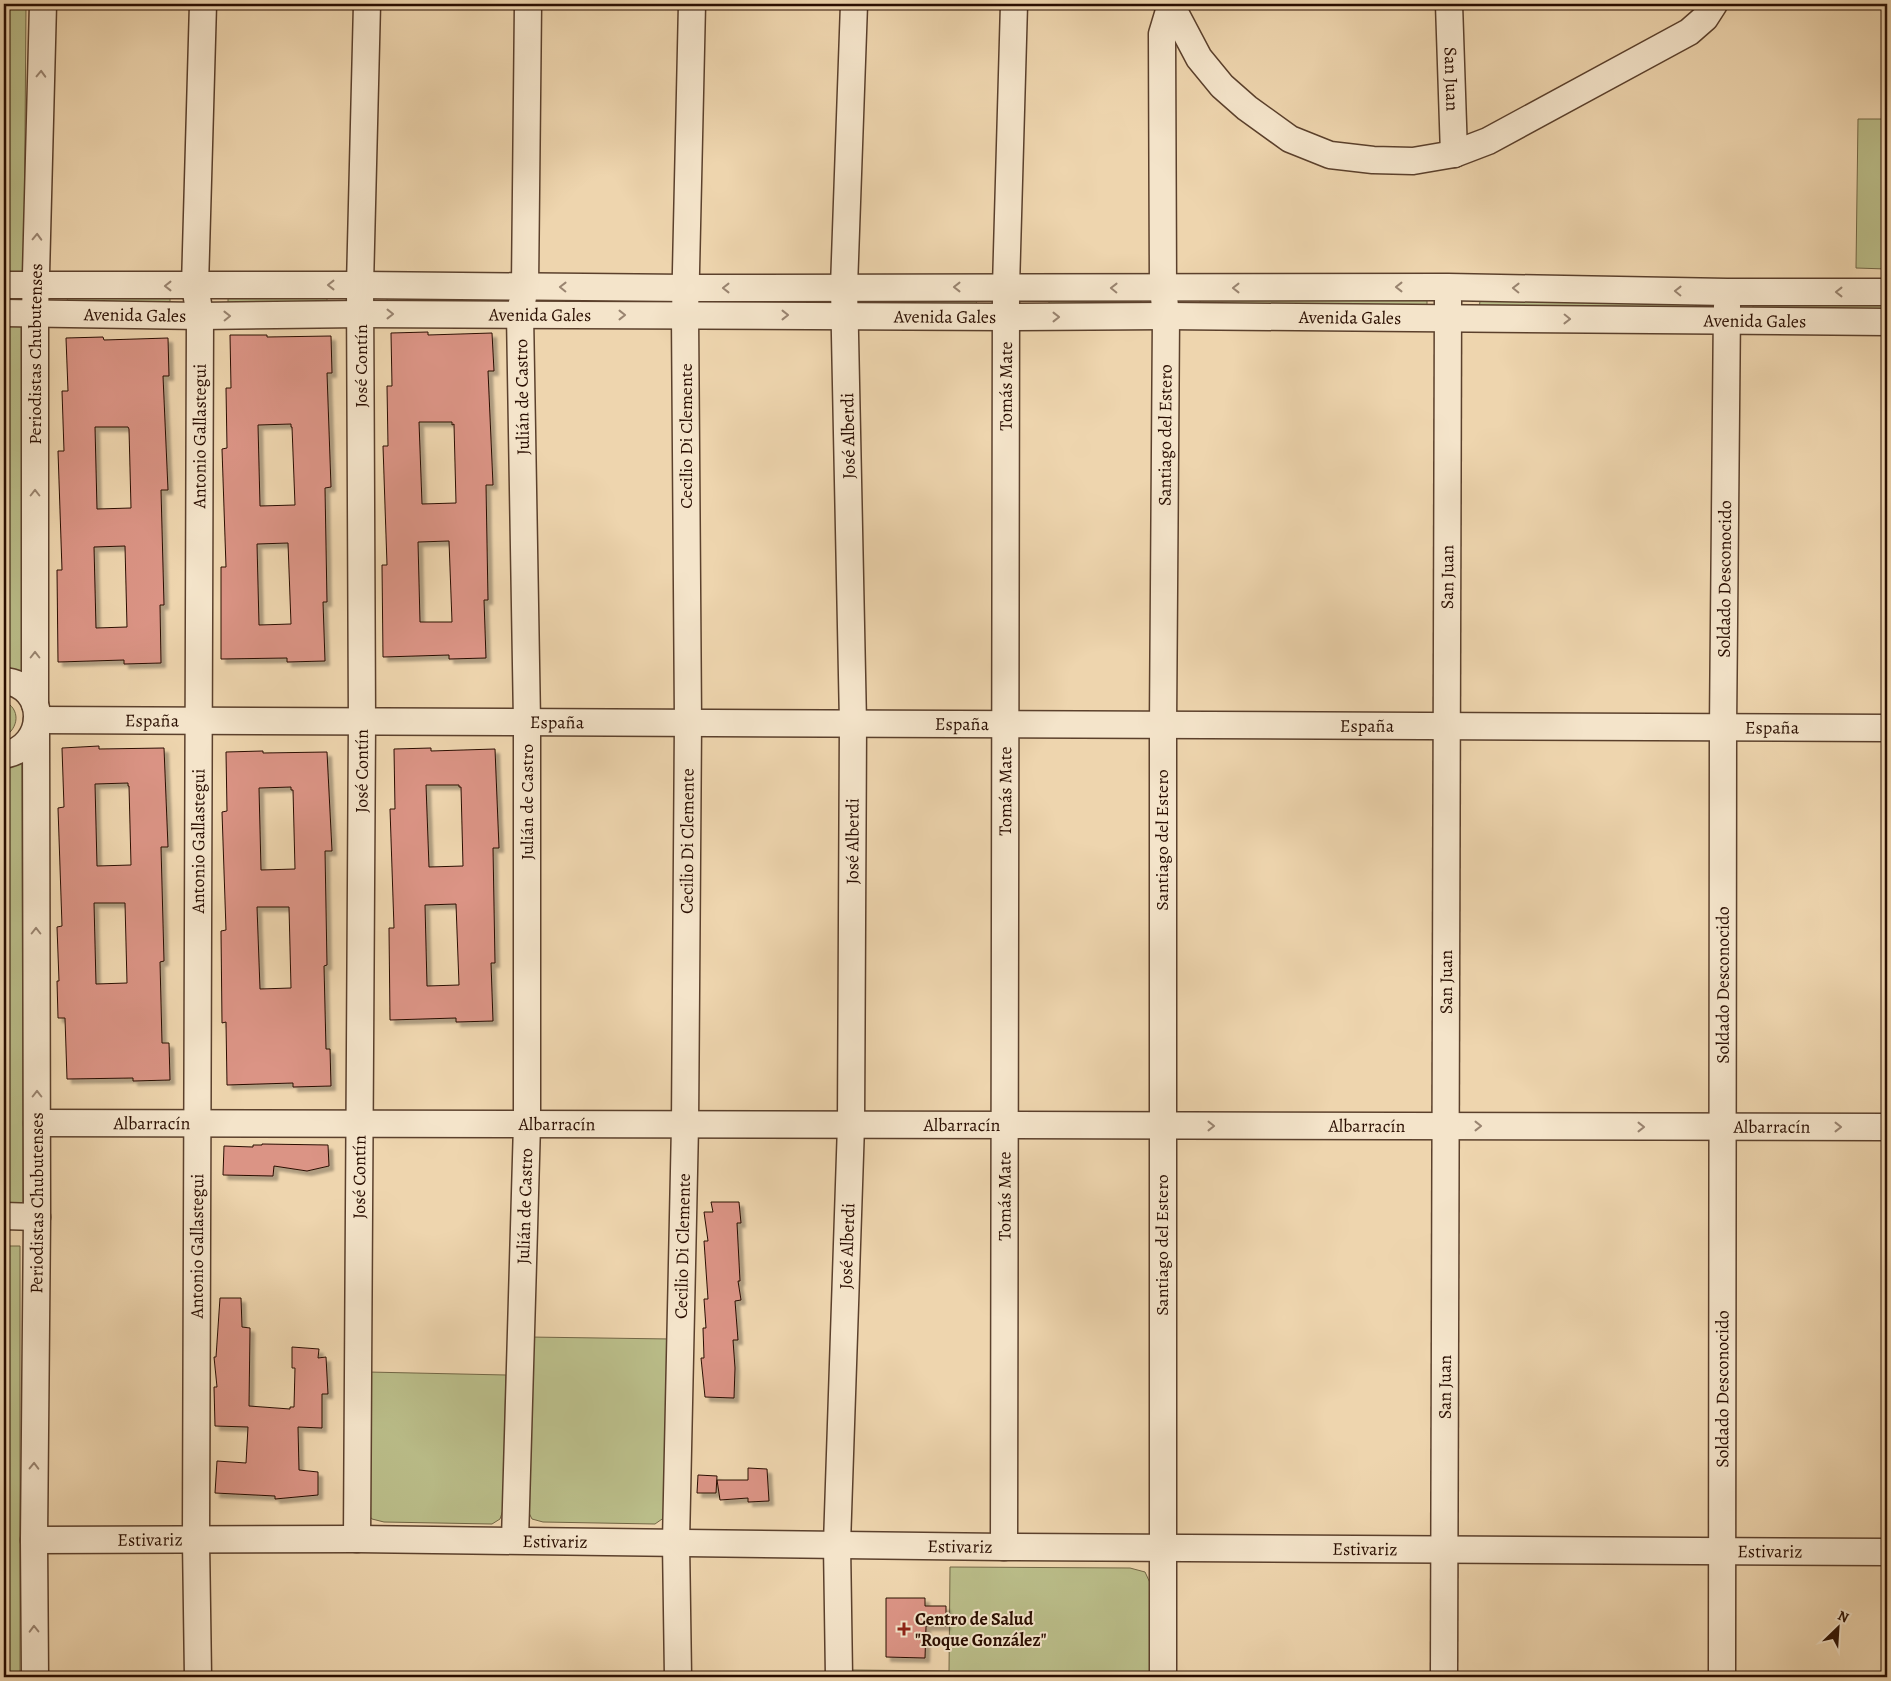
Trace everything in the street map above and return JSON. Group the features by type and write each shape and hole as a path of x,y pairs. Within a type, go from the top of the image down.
{"street":[{"name":"Periodistas Chubutenses","path":"35,1677 37,1123 35,312 43,4"},
{"name":"Antonio Gallastegui","path":"198,1677 196,1541 199,1124 200,316 195,286 203,4"},
{"name":"José Contín","path":"357,1539 362,721 360,285 367,4"},
{"name":"Julián de Castro","path":"515,1540 527,1124 527,722 520,314 525,286 528,4"},
{"name":"Cecilio Di Clemente","path":"678,1677 676,1542 685,1125 688,722 685,315 692,4"},
{"name":"José Alberdi","path":"839,1677 837,1544 850,1125 853,723 844,287 854,4"},
{"name":"Tomás Mate","path":"1004,1547 1006,287 1014,4"},
{"name":"San Juan","path":"1449,4 1454,154"},
{"path":"1171,5 1199,58 1222,86 1247,108 1290,139 1330,155 1413,162 1454,154 1488,141 1689,32 1705,18 1714,4"},
{"name":"Santiago del Estero","path":"1163,1677 1162,1126 1166,316 1163,288 1162,34 1171,5"},
{"name":"Avenida Gales","path":"4,285 360,285 687,288 1448,287 1727,292 1887,292"},
{"name":"San Juan","path":"1444,1677 1448,287"},
{"name":"Soldado Desconocido","path":"1722,1677 1723,727 1727,292"},
{"name":"Avenida Gales","path":"4,313 200,316 360,314 1166,316 1887,322"},
{"path":"4,681 18,685 28,693 36,717 31,739 23,748 4,755"},
{"name":"España","path":"36,717 198,721 1887,728"},
{"name":"Albarracín","path":"37,1123 1887,1127"},
{"path":"4,1216 37,1217"},
{"name":"Estivariz","path":"34,1540 515,1540 1004,1547 1887,1552"}],"green space":[{"path":"4,4 26,4 24,273 4,273"},
{"path":"1858,119 1887,119 1887,269 1856,268"},
{"path":"228,296 327,296 327,304 228,304"},
{"path":"387,296 488,296 488,305 387,304"},
{"path":"67,297 170,297 170,306 68,305"},
{"path":"548,297 654,297 655,306 548,304"},
{"path":"1049,297 1141,298 1141,306 1049,306"},
{"path":"876,298 976,299 977,307 876,306"},
{"path":"1200,298 1427,299 1427,307 1200,307"},
{"path":"713,299 817,299 817,307 713,307"},
{"path":"1480,301 1696,303 1696,311 1479,309"},
{"path":"1753,303 1887,303 1887,311 1753,311"},
{"path":"4,325 24,325 22,678 4,673"},
{"path":"4,701 13,709 16,719 13,729 4,737"},
{"path":"22,757 23,1210 4,1210 4,763"},
{"path":"4,1246 20,1246 20,1677 4,1677"},
{"path":"529,1337 671,1339 665,1517 655,1524 543,1522 532,1519 527,1509"},
{"path":"368,1372 506,1375 503,1510 500,1519 492,1524 384,1522 372,1519 366,1512"},
{"path":"950,1567 1130,1568 1145,1572 1152,1587 1151,1677 852,1677 852,1670 949,1671"}],"building":[{"path":"428,332 428,335 492,333 494,371 488,371 493,485 486,485 488,600 484,600 486,658 449,659 449,655 383,657 382,565 387,565 383,446 388,446 387,386 392,386 391,333","holes":["419,422 452,422 452,425 454,424 456,503 422,504","449,541 452,622 420,622 418,542"]},
{"path":"230,335 267,335 267,337 331,336 332,373 327,373 331,487 325,488 327,602 323,602 325,661 287,662 287,658 221,659 221,567 226,567 222,449 227,448 226,388 231,388","holes":["291,424 295,505 260,506 258,425","288,543 291,624 259,625 257,544"]},
{"path":"103,337 104,340 168,338 169,376 163,376 168,490 161,490 164,605 160,605 161,663 124,664 124,660 58,662 57,570 62,570 58,451 64,451 62,391 68,391 66,338","holes":["95,427 128,427 129,429 131,508 97,509","125,546 127,627 96,628 94,547"]},
{"path":"99,746 99,749 164,748 168,847 161,847 164,961 160,962 162,1043 169,1043 170,1080 133,1081 133,1078 67,1079 65,1018 58,1018 57,981 59,981 57,927 62,926 58,808 64,807 62,748","holes":["128,783 131,865 97,866 95,784","94,903 125,903 127,983 96,984"]},
{"path":"431,748 431,751 495,749 499,848 493,848 495,963 491,963 493,1021 456,1022 456,1018 390,1020 389,928 394,928 390,809 395,809 394,749","holes":["426,785 459,785 461,787 463,866 429,867","456,904 459,985 427,986 425,905"]},
{"path":"226,752 327,752 332,851 325,851 327,965 324,966 326,1049 330,1049 331,1086 293,1087 293,1083 227,1085 226,1022 222,1023 221,931 226,930 222,812 227,811","holes":["291,787 291,790 293,790 295,869 261,870 259,788","257,907 289,907 291,988 260,989"]},
{"path":"253,1145 328,1145 329,1166 307,1171 274,1166 273,1176 223,1175 224,1146 253,1147"},
{"path":"711,1202 739,1202 741,1223 737,1223 740,1281 738,1281 741,1300 735,1301 738,1340 733,1340 735,1368 734,1398 705,1397 701,1358 704,1358 703,1328 706,1328 704,1299 708,1299 704,1241 708,1241 704,1212 713,1212"},
{"path":"220,1298 241,1298 242,1327 250,1328 249,1406 290,1409 290,1407 294,1407 295,1368 292,1368 292,1347 319,1349 318,1358 326,1357 328,1394 322,1394 322,1428 298,1427 299,1470 318,1472 318,1495 275,1499 275,1496 215,1493 217,1461 246,1463 248,1427 215,1426 214,1387 217,1387 214,1357 216,1357"},
{"path":"748,1468 767,1469 769,1501 748,1502 748,1498 720,1500 717,1480 748,1480"},
{"path":"698,1475 717,1476 716,1493 697,1493"},
{"name":"Centro de Salud \"Roque González\"","path":"886,1598 925,1598 925,1606 946,1606 946,1626 926,1626 925,1658 886,1657"}],"place":[{"name":"Centro de Salud \"Roque González\"","path":"904,1629"}]}
